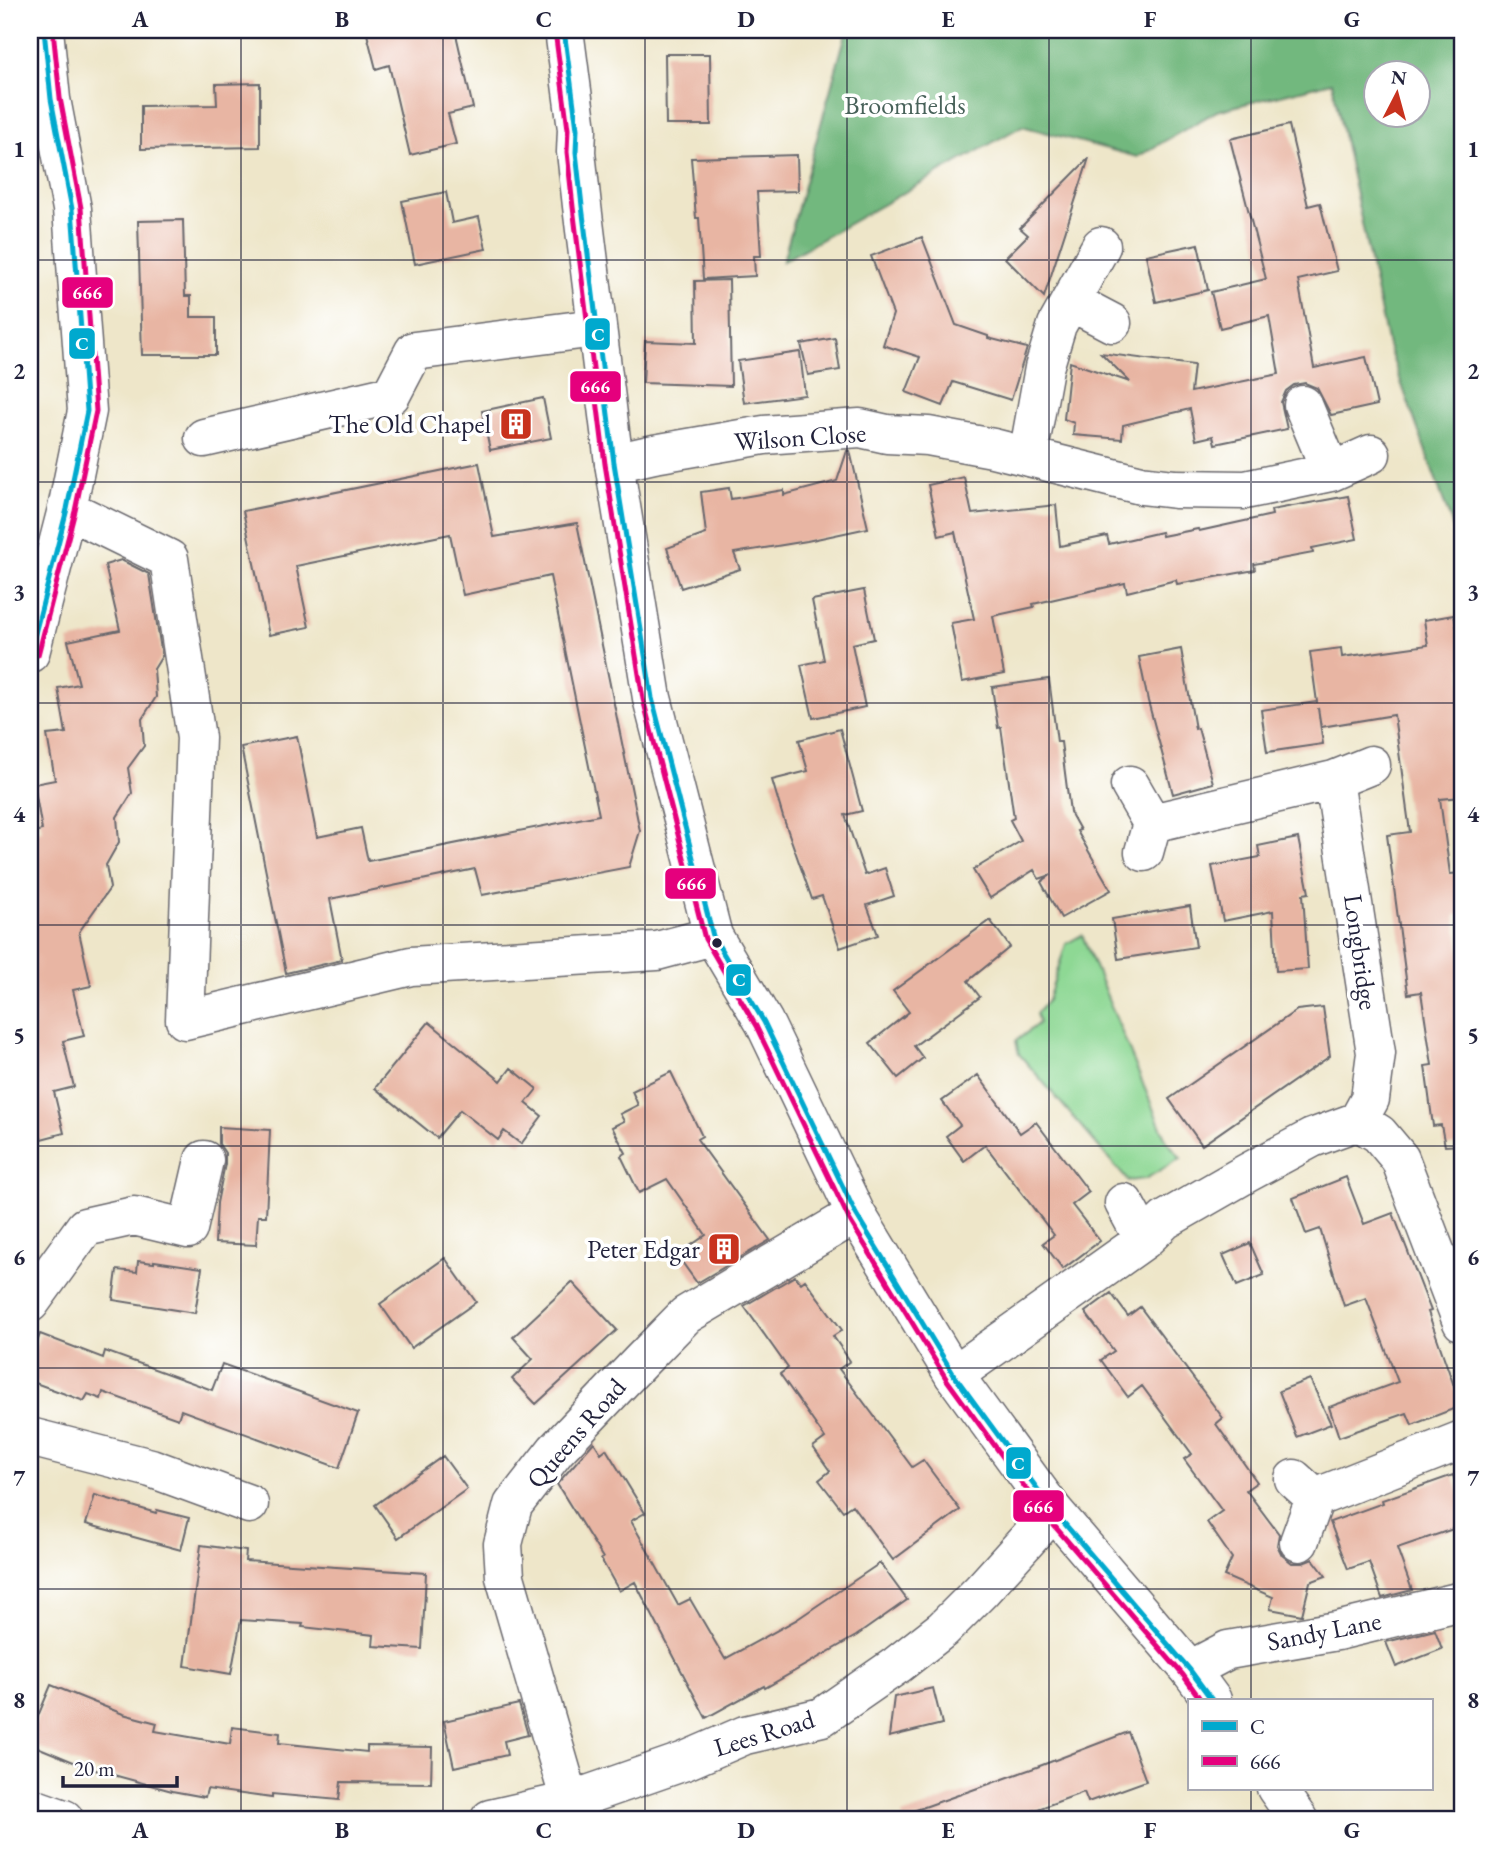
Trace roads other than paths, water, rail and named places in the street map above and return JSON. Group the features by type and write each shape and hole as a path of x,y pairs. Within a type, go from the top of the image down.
{"street":[{"path":"30,653 67,509 87,411 72,209 51,99 44,30"},
{"path":"564,30 577,129 579,179 596,328 614,463 652,698 713,936 764,1022 856,1214 954,1375 1052,1509 1190,1670 1211,1699"},
{"path":"1028,456 1048,358 1058,325 1101,246"},
{"path":"1072,302 1112,323"},
{"path":"204,438 391,395 414,351 596,328"},
{"path":"1303,405 1331,472"},
{"name":"Wilson Close","path":"614,463 764,435 860,428 887,434 928,436 1028,456 1141,485 1245,491 1331,472 1371,454"},
{"path":"67,509 169,559 196,738 185,1020 411,966 657,951 713,936"},
{"path":"1130,785 1148,838 1334,780 1371,765"},
{"name":"Longbridge","path":"1334,780 1376,1053 1370,1099 1358,1121"},
{"path":"954,1375 1312,1138 1358,1121 1379,1134 1399,1159 1462,1322"},
{"path":"30,1303 85,1227 134,1216 188,1229 204,1160"},
{"path":"1124,1203 1163,1235"},
{"name":"Queens Road","path":"570,1801 505,1577 503,1544 513,1505 556,1450 686,1315 856,1214"},
{"path":"30,1437 151,1468 249,1504"},
{"path":"1299,1542 1305,1488 1462,1440"},
{"name":"Lees Road","path":"490,1819 570,1801 685,1760 745,1735 822,1717 943,1629 990,1582 1052,1509"},
{"name":"Sandy Lane","path":"1190,1670 1228,1650 1337,1630 1462,1601"},
{"path":"1277,1790 1298,1819"},
{"path":"30,1807 64,1819"}],"place":[{"name":"The Old Chapel","path":"516,424"},
{"name":"Peter Edgar","path":"724,1249"}],"park label":[{"name":"Broomfields","path":"905,105"}]}
